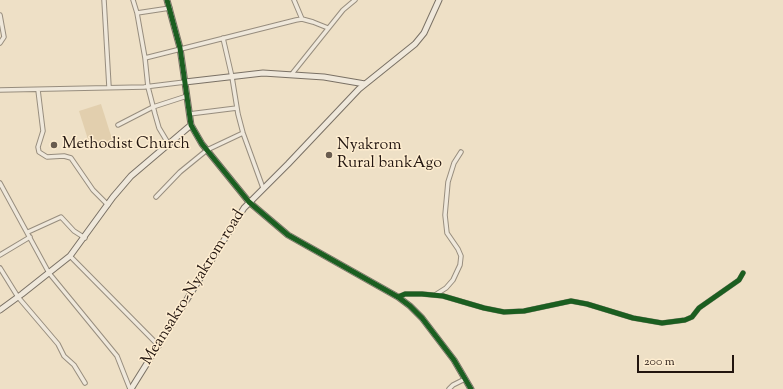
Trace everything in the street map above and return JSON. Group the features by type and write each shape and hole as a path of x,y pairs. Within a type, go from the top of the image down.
{"street":[{"path":"104,0 109,87"},
{"path":"133,0 146,58 148,87 159,128 168,143"},
{"path":"167,0 180,48 191,125 207,150 249,202 288,235 398,297 422,318 454,360 471,389"},
{"path":"294,0 302,19"},
{"path":"291,75 343,10 355,0"},
{"name":"Meansakro-Nyakrom road","path":"131,389 159,346 218,248 249,202 365,84 415,44 424,33 439,0"},
{"path":"137,13 170,8"},
{"path":"0,15 4,37 0,43"},
{"path":"146,58 279,23 289,23 302,19 328,28"},
{"path":"223,38 242,133 263,188"},
{"path":"0,90 148,87 263,73 335,78 365,84"},
{"path":"38,90 43,131 38,147 39,152 47,157 64,156 71,158 93,190 108,205"},
{"path":"118,125 153,107 186,96"},
{"path":"189,114 237,108"},
{"path":"0,310 70,256 85,238 108,205 132,176 168,143 191,125"},
{"path":"156,197 180,172 207,150 242,133"},
{"path":"435,295 446,288 453,280 460,265 461,256 447,233 445,215 448,182 454,163 461,152"},
{"path":"0,183 49,273 117,356 131,389"},
{"path":"28,232 61,217 74,231 85,238"},
{"path":"0,255 30,237"},
{"path":"70,256 159,346"},
{"path":"0,268 18,297 58,344 64,356 74,365 85,383"},
{"path":"398,297 405,294 435,295 504,312 524,311 571,302 588,304 633,318 662,323 692,317 699,308 739,280 744,273"},
{"path":"449,389 453,385 466,379"}],"shaded area":[{"path":"101,104 113,142 91,149 79,111"}],"cycle path":[{"path":"167,0 180,48 191,125 202,144 249,202 288,235 398,297 410,306 422,318 454,360 471,389"},
{"path":"398,297 405,294 443,296 484,308 504,312 524,311 571,301 587,304 633,318 662,323 685,320 692,317 699,308 739,280 743,273"}],"place":[{"name":"Methodist Church","path":"54,145"},
{"name":"Nyakrom Rural bankAgo","path":"329,155"}]}
